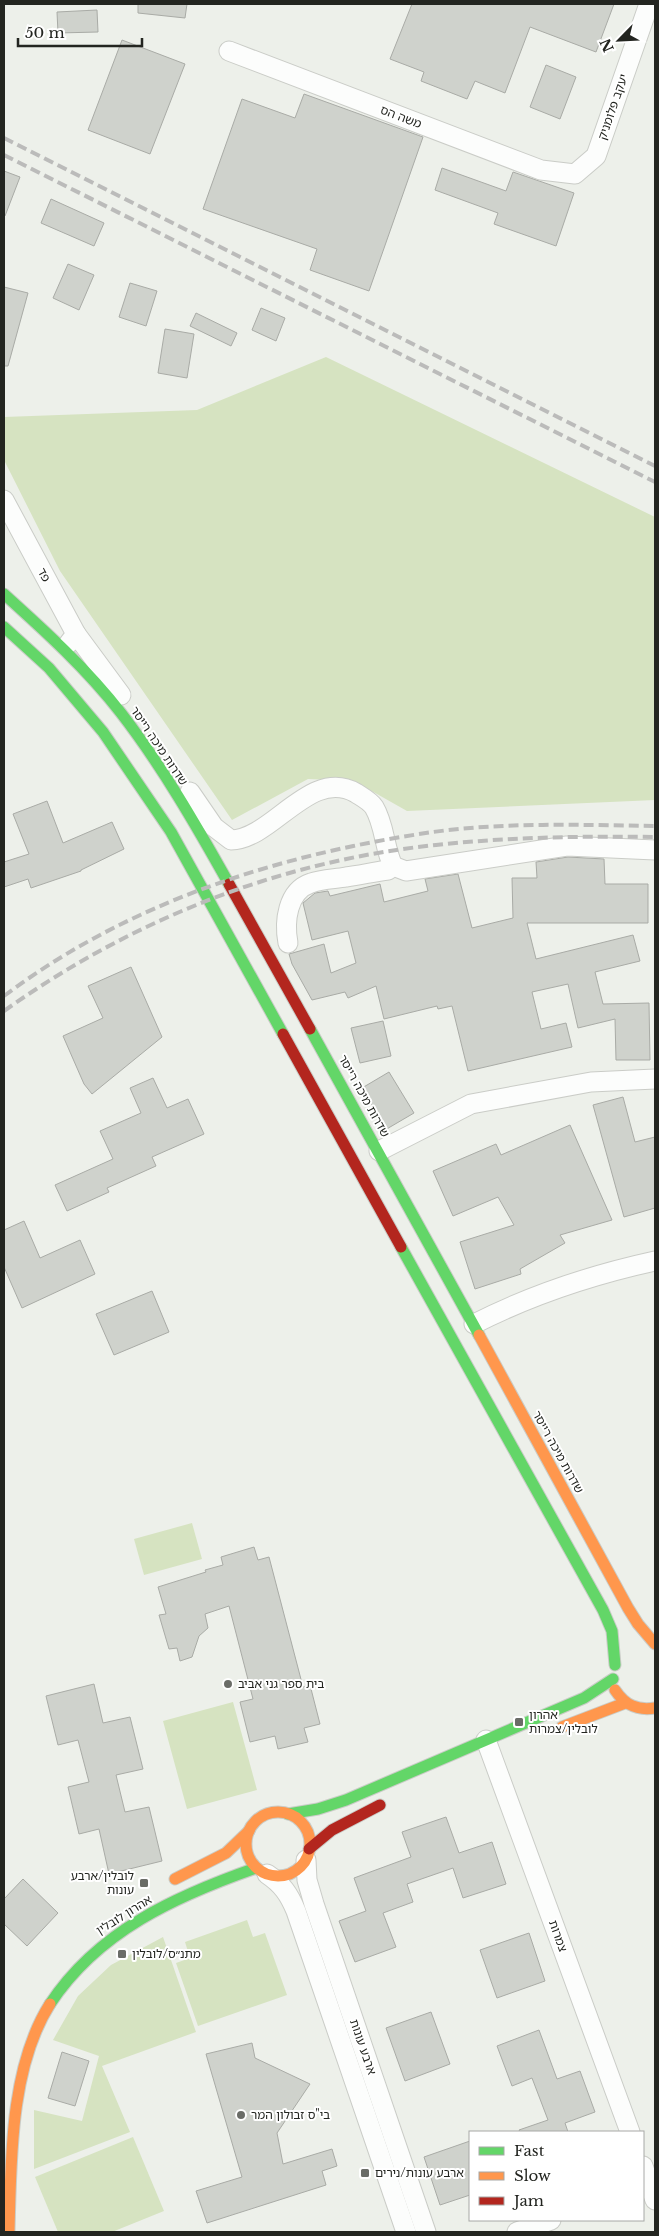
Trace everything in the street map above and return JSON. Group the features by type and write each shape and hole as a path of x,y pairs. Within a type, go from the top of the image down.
{"street":[{"name":"יעקב פלומניק","path":"575,174 596,156 649,4"},
{"name":"משה הס","path":"229,51 541,170 575,174"},
{"name":"פד","path":"4,500 70,641 214,828 223,836 232,840 249,836 307,796 321,790 336,788 350,790 374,806 393,866"},
{"name":"שדרות מיכה רייסר","path":"4,594 70,641 191,817 379,1151 628,1608 655,1646"},
{"path":"4,627 48,668 103,732 171,832 603,1610 612,1631 615,1665 614,1688 625,1703 635,1708 650,1709 655,1718"},
{"path":"288,943 285,930 289,909 297,893 310,883 388,870 393,866 406,870 567,846 655,850"},
{"path":"379,1151 471,1104 591,1082 655,1079"},
{"path":"474,1324 514,1304 604,1272 655,1261"},
{"path":"643,1645 655,1646"},
{"path":"615,1665 624,1653"},
{"path":"288,1814 311,1812 490,1753 613,1679"},
{"path":"555,1730 625,1703"},
{"name":"צמרות","path":"490,1753 630,2131"},
{"path":"249,1830 246,1850 250,1860 261,1871 285,1875 300,1867 307,1854 332,1830 392,1800"},
{"path":"167,1883 226,1853 261,1817 279,1812 296,1818 307,1832 307,1854"},
{"name":"ארבע עונות","path":"307,1854 307,1880 314,1904 426,2232"},
{"name":"ארבע עונות","path":"261,1871 280,1883 290,1896 296,1910 406,2232"},
{"name":"אהרון לובלין","path":"9,2232 7,2187 29,2050 41,2022 73,1973 95,1950 136,1922 207,1884 261,1871"},
{"path":"517,2232 547,2221"}],"green space":[{"path":"326,357 655,517 655,800 407,811 354,781 308,779 232,820 60,571 4,460 4,417 197,410"},
{"path":"192,1523 202,1559 144,1575 134,1539"},
{"path":"233,1702 257,1790 187,1809 163,1721"},
{"path":"247,1920 253,1937 265,1933 287,1995 198,2026 176,1963 190,1958 185,1942"},
{"path":"163,1937 196,2032 102,2066 130,2132 34,2169 34,2110 82,2121 99,2056 53,2040 78,1996 111,1965"},
{"path":"133,2137 164,2211 112,2232 58,2232 35,2177"}],"building":[{"path":"138,4 187,4 185,18 138,13"},
{"path":"412,4 614,4 596,52 530,27 505,93 475,81 467,99 421,81 424,72 390,59"},
{"path":"97,10 98,32 58,33 57,12"},
{"path":"122,40 185,64 150,154 88,130"},
{"path":"546,65 576,77 560,119 530,107"},
{"path":"304,94 423,137 369,291 310,270 317,249 203,209 242,99 295,118"},
{"path":"442,168 506,191 513,172 574,193 556,246 494,224 498,213 435,190"},
{"path":"4,171 20,177 5,216 4,216"},
{"path":"51,199 104,223 94,246 41,223"},
{"path":"68,264 94,275 79,310 53,298"},
{"path":"130,283 157,291 146,326 119,317"},
{"path":"4,287 28,293 8,366 4,366"},
{"path":"261,308 285,318 276,341 252,330"},
{"path":"196,313 237,333 231,346 190,326"},
{"path":"165,329 194,334 187,378 158,373"},
{"path":"47,801 63,843 112,822 124,849 81,871 31,888 28,879 4,887 4,862 29,854 13,814"},
{"path":"568,857 604,859 605,884 648,884 648,923 527,923 536,959 633,935 640,961 595,972 603,1004 649,1003 650,1060 616,1060 615,1019 578,1028 568,984 532,992 541,1029 566,1023 572,1047 468,1071 452,1006 438,1009 437,1006 384,1019 376,986 348,998 345,992 312,1000 292,964 289,954 324,944 331,973 356,963 348,931 312,940 303,903 315,893 328,891 330,896 380,884 384,902 428,891 425,879 458,874 472,928 513,918 512,878 537,878 536,862"},
{"path":"131,967 162,1037 92,1094 84,1084 63,1036 103,1018 88,986"},
{"path":"383,1021 391,1056 360,1063 351,1028"},
{"path":"389,1072 414,1113 385,1130 362,1088"},
{"path":"153,1078 167,1108 188,1099 204,1134 152,1157 156,1166 107,1188 109,1192 67,1211 55,1185 113,1159 100,1131 141,1113 130,1088"},
{"path":"623,1097 635,1142 655,1137 655,1208 624,1217 593,1105"},
{"path":"570,1125 612,1220 560,1235 565,1243 520,1269 521,1274 475,1289 460,1242 514,1225 498,1197 453,1216 433,1171 496,1144 501,1155"},
{"path":"24,1221 40,1258 80,1240 95,1274 22,1308 4,1267 4,1230"},
{"path":"152,1291 169,1332 114,1355 96,1314"},
{"path":"254,1547 258,1560 269,1557 303,1687 310,1685 320,1724 304,1728 308,1742 278,1749 275,1736 250,1742 240,1702 253,1699 229,1606 205,1614 208,1628 199,1636 192,1657 180,1661 177,1648 169,1649 159,1615 166,1614 158,1587 223,1565 221,1557"},
{"path":"94,1684 103,1723 130,1717 143,1769 116,1775 125,1812 149,1807 162,1861 109,1874 99,1829 79,1834 68,1787 89,1782 78,1740 58,1745 46,1696"},
{"path":"446,1817 459,1853 492,1842 506,1884 463,1898 453,1868 407,1884 413,1902 383,1913 396,1947 355,1962 339,1921 366,1911 354,1878 411,1857 402,1832"},
{"path":"23,1879 58,1913 27,1946 4,1924 4,1899"},
{"path":"529,1933 545,1981 497,1998 480,1950"},
{"path":"431,2012 450,2064 405,2081 386,2028"},
{"path":"539,2030 557,2079 580,2071 595,2112 565,2123 568,2131 520,2131 548,2120 532,2078 512,2086 497,2046"},
{"path":"252,2043 255,2058 310,2084 277,2133 283,2164 332,2149 337,2166 322,2171 326,2185 207,2223 196,2191 242,2177 206,2054"},
{"path":"62,2052 89,2061 75,2106 48,2098"},
{"path":"469,2141 469,2195 440,2205 424,2157"}],"railway":[{"path":"4,138 655,466"},
{"path":"4,155 655,482"},
{"path":"4,996 52,963 102,934 154,909 208,887 263,869 319,854 376,842 460,829 544,825 655,826"},
{"path":"4,1011 53,978 103,949 156,923 209,900 264,881 320,865 378,853 463,842 546,838 655,837"}],"traffic: fast":[{"path":"4,594 80,666 121,713 164,775 229,884"},
{"path":"4,627 49,668 103,732 171,832 283,1034"},
{"path":"310,1029 479,1335"},
{"path":"401,1247 603,1610 612,1631 615,1665"},
{"path":"288,1814 318,1809 346,1800 584,1698 613,1679"},
{"path":"50,2004 69,1978 115,1936 168,1904 256,1868"}],"traffic: slow":[{"path":"479,1335 628,1608 638,1624 655,1644"},
{"path":"615,1690 623,1700 632,1706 643,1709 655,1708"},
{"path":"562,1727 625,1703"},
{"path":"278,1812 296,1818 304,1826 310,1844 304,1862 296,1870 278,1876 260,1870 252,1862 246,1844 252,1826 260,1818 278,1812"},
{"path":"175,1879 226,1853 249,1831"},
{"path":"9,2232 12,2144 20,2085 27,2056 37,2029 50,2004"}],"traffic: jam":[{"path":"229,884 310,1029"},
{"path":"283,1034 401,1247"},
{"path":"309,1849 332,1830 380,1805"}],"place":[{"name":"בית ספר גני אביב","path":"228,1684"},
{"name":"אהרון לובלין/צמרות","path":"519,1722"},
{"name":"לובלין/ארבע עונות","path":"144,1883"},
{"name":"מתנ״ס/לובלין","path":"122,1954"},
{"name":"בי\"ס זבולון המר","path":"241,2115"},
{"name":"ארבע עונות/נירים","path":"365,2173"}]}
